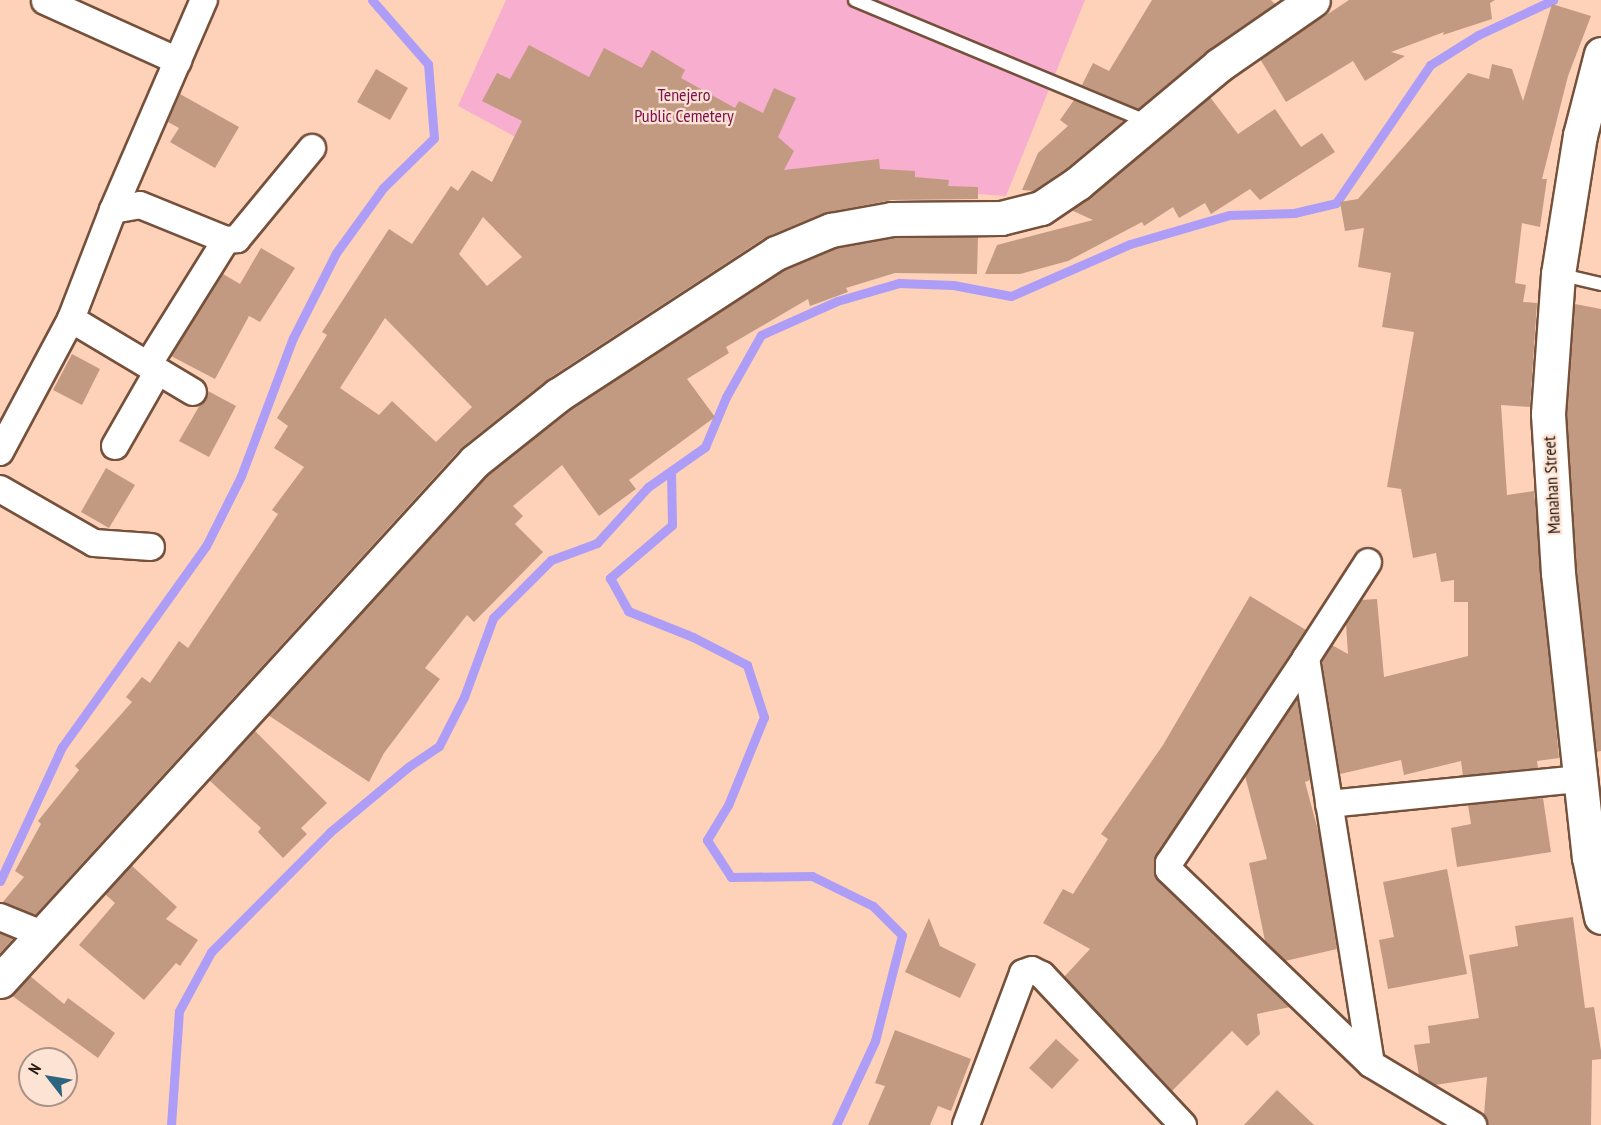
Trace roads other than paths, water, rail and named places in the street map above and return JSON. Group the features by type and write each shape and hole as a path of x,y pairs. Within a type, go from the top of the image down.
{"street":[{"path":"0,452 71,319 113,210 204,0"},
{"path":"0,981 476,461 558,395 776,253 831,230 892,219 1001,218 1041,208 1078,183 1219,65 1313,0"},
{"path":"45,1 178,61"},
{"name":"Manahan Street","path":"1601,54 1597,89 1580,135 1558,274 1548,414 1558,573 1589,857 1601,917"},
{"path":"113,210 140,205 226,240 237,239 312,148"},
{"path":"115,446 153,368 226,240"},
{"path":"71,319 193,392"},
{"path":"0,489 94,543 151,547"},
{"path":"1368,562 1169,862 1169,870 1371,1064 1473,1125"},
{"path":"1306,658 1371,1064"},
{"path":"1329,804 1580,779"},
{"path":"4,918 44,935"},
{"path":"966,1125 1023,973 1032,970 1042,975 1183,1125"}],"lane":[{"path":"855,0 1150,122"},
{"path":"1558,274 1601,284"}],"waterway":[{"path":"0,881 62,747 206,546 241,476 293,338 336,253 383,188 434,138 428,64 372,0"},
{"path":"171,1125 179,1011 211,952 330,832 408,767 439,746 464,697 493,618 551,560 597,543 648,487 705,447 726,397 761,335 837,301 899,283 953,285 1011,296 1130,244 1229,215 1294,213 1336,203 1430,65 1478,35 1553,0"},
{"path":"671,471 672,525 610,578 628,611 693,637 747,665 764,717 728,805 707,840 731,877 812,876 873,906 902,935 875,1041 836,1125"}],"park label":[{"name":"Tenejero Public Cemetery","path":"684,106"}]}
